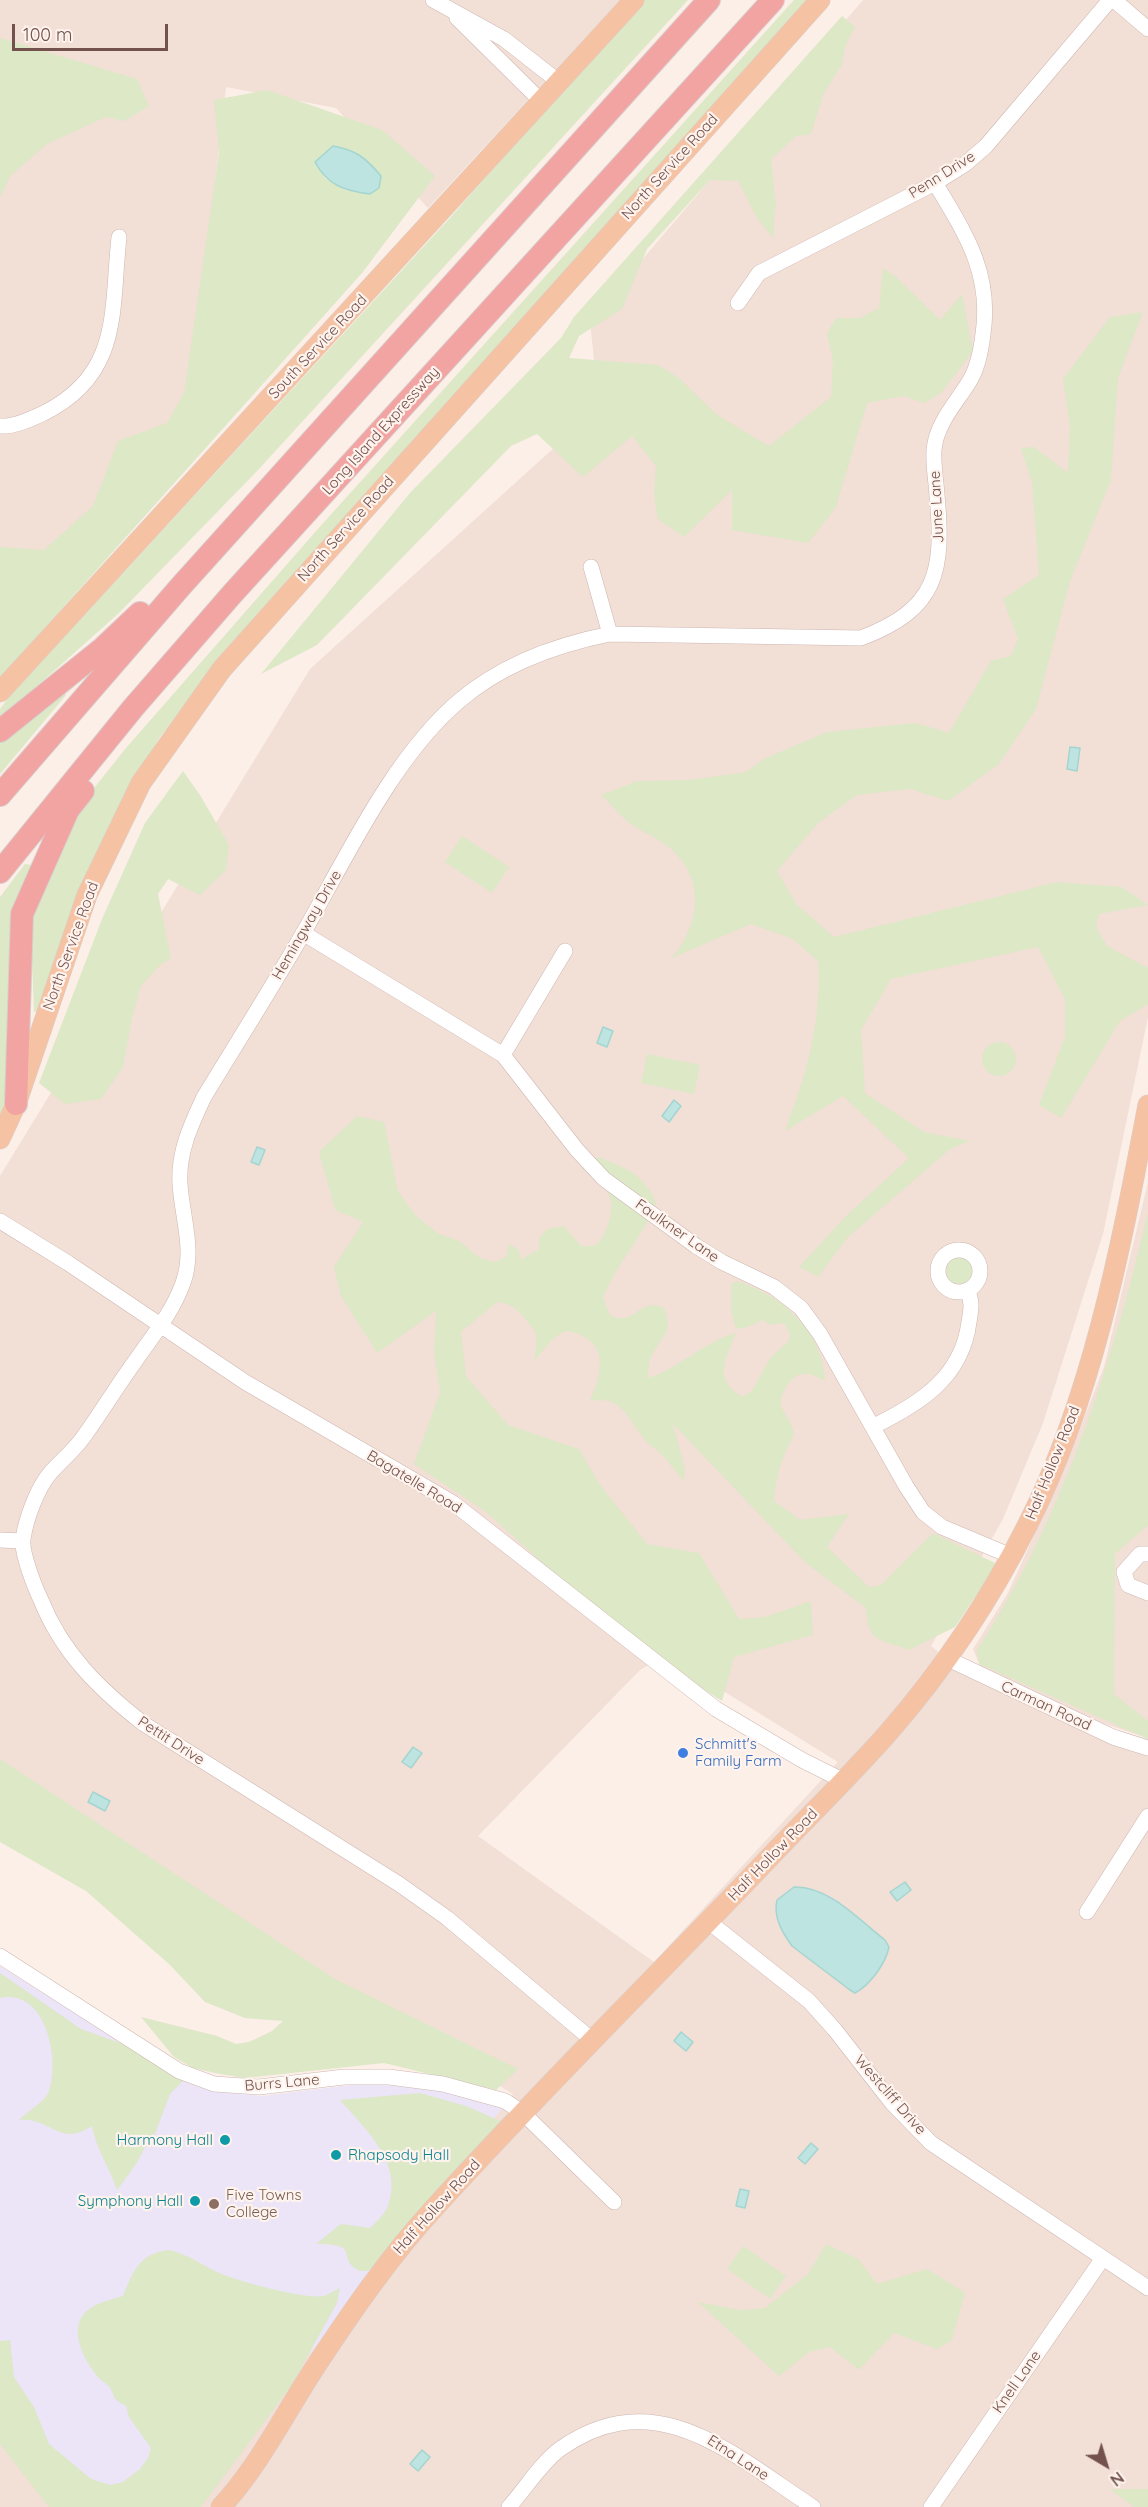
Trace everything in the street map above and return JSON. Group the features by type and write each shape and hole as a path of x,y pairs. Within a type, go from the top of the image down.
{"highway":[{"path":"0,795 181,586 709,0"},
{"name":"Long Island Expressway","path":"0,872 133,708 233,593 773,0"},
{"path":"0,731 103,648 143,611 181,586"},
{"path":"16,1104 22,914 68,810 233,593"}],"main road":[{"name":"South Service Road","path":"0,692 634,0"},
{"name":"North Service Road","path":"0,1139 16,1104 87,895 141,783 222,669 820,0"},
{"name":"Half Hollow Road","path":"221,2507 261,2454 311,2373 396,2253 591,2039 708,1922 894,1726 946,1658 988,1596 1050,1478 1080,1394 1127,1212 1148,1105"}],"street":[{"path":"1112,0 1148,29"},
{"name":"Penn Drive","path":"738,303 759,273 936,183 964,165 986,146 1112,0"},
{"path":"437,2 504,39 559,82"},
{"path":"437,2 542,102"},
{"name":"June Lane","path":"610,634 861,638 887,628 909,614 926,593 937,567 940,544 934,448 940,426 971,380 981,355 986,297 976,258 936,183"},
{"path":"0,426 31,419 55,407 96,367 108,343 115,310 115,272 119,237"},
{"path":"591,567 610,634"},
{"name":"Hemingway Drive","path":"162,1326 184,1281 188,1259 180,1184 181,1161 188,1131 204,1097 402,766 429,732 458,702 483,683 544,651 575,641 610,634"},
{"name":"Faulkner Lane","path":"303,933 504,1054 577,1150 604,1179 696,1246 722,1262 774,1287 801,1308 820,1334 923,1512 952,1532 1011,1556"},
{"path":"504,1054 565,951"},
{"name":"Bagatelle Road","path":"0,1221 245,1382 453,1503 716,1709 802,1760 844,1780"},
{"path":"874,1426 922,1401 957,1363 969,1325 972,1304 967,1290"},
{"path":"0,1540 23,1541 37,1496 49,1474 81,1441 137,1358 162,1326"},
{"name":"Pettit Drive","path":"23,1541 36,1590 51,1625 75,1660 105,1694 144,1724 399,1884 447,1918 591,2039"},
{"path":"1148,1554 1140,1554 1124,1572 1128,1585 1148,1593"},
{"name":"Carman Road","path":"946,1658 1113,1737 1148,1748"},
{"path":"1087,1912 1148,1816"},
{"name":"Westcliff Drive","path":"708,1922 808,2001 835,2030 892,2103 931,2143 1148,2289"},
{"name":"Burrs Lane","path":"0,1956 179,2071 214,2085 260,2087 353,2077 389,2077 443,2084 505,2102 523,2113 614,2202"},
{"name":"Knell Lane","path":"931,2507 1103,2258"},
{"name":"Etna Lane","path":"509,2507 558,2450 590,2431 625,2421 667,2423 704,2436 813,2507"}],"shaded area":[{"path":"0,0 620,0 428,208 336,108 226,87 186,439 66,569 0,573"},
{"path":"863,0 1148,0 1148,1017 1103,1234 1043,1423 1003,1519 931,1646 946,1658 1148,1748 1148,2507 189,2507 513,2094 0,1780 0,1176 310,669 599,407 590,321","holes":["665,1655 838,1762 654,1962 478,1836 640,1670"]},
{"path":"1148,1182 1148,1738 1084,1717 981,1668 973,1649 1008,1593 1065,1467 1104,1367"},
{"name":"Five Towns College","path":"0,1966 174,2076 213,2091 262,2096 358,2084 406,2086 454,2093 504,2106 189,2507 64,2507 0,2433"},
{"path":"0,2433 64,2507 0,2507"}],"green space":[{"path":"642,0 688,0 258,470 119,613 0,719 0,709 9,697 449,219"},
{"path":"794,0 810,0 210,671 158,740 100,849 41,1010 34,1012 31,936 37,894 71,817 126,748 317,530"},
{"path":"842,16 855,27 846,44 842,64 823,95 811,134 796,136 771,159 776,203 773,238 757,218 738,181 710,180 647,249 622,309 579,336 569,358 658,365 679,378 717,415 769,446 831,397 833,360 827,333 836,318 860,318 879,308 883,268 896,277 940,320 962,294 973,351 941,393 924,403 904,396 867,403 836,507 808,543 732,530 732,490 684,537 658,519 654,495 656,466 632,436 583,477 537,434 511,446 317,645 261,674 410,493 561,338 574,317"},
{"path":"0,38 137,79 149,106 124,121 106,117 47,144 10,176 0,197"},
{"path":"267,90 382,130 435,176 362,273 0,678 0,547 44,550 93,506 118,441 167,423 184,393 219,153 214,100","holes":["322,176 371,194 345,190"]},
{"path":"1143,312 1118,378 1111,480 1070,581 1036,709 999,764 948,801 910,789 857,795 818,823 777,871 797,905 834,937 1057,882 1122,887 1148,905 1099,914 1096,927 1107,946 1148,968 1148,1004 1120,1021 1061,1118 1039,1105 1065,1037 1065,999 1038,947 891,979 861,1030 865,1093 924,1132 970,1141 950,1149 847,1238 818,1277 799,1267 846,1216 909,1158 843,1096 785,1131 811,1048 819,984 818,961 793,939 751,924 672,958 689,931 693,916 694,887 689,873 682,860 670,848 627,821 601,795 637,781 690,780 746,772 764,759 827,732 916,723 949,733 991,661 1011,656 1018,639 1003,599 1039,575 1032,483 1021,448 1034,447 1068,473 1070,427 1063,379 1110,317"},
{"path":"63,690 66,695 0,774 0,737 39,703 49,706"},
{"path":"183,771 229,845 226,870 200,895 168,879 158,894 171,958 160,965 141,986 132,1018 123,1067 101,1099 65,1104 39,1083 102,919 145,823"},
{"path":"462,836 509,867 492,893 445,862"},
{"path":"25,864 31,865 23,890 13,1093 0,1126 0,897"},
{"path":"999,1042 1011,1047 1016,1059 1011,1071 999,1076 987,1071 982,1059 987,1047"},
{"path":"647,1054 700,1065 694,1094 641,1083"},
{"path":"357,1116 384,1122 398,1191 415,1215 437,1233 459,1241 480,1258 495,1262 506,1257 509,1244 519,1250 521,1260 539,1249 540,1237 547,1229 564,1226 581,1246 597,1244 608,1223 611,1202 604,1186 581,1168 598,1157 633,1173 646,1185 656,1203 603,1298 610,1315 618,1318 625,1318 649,1306 656,1305 664,1308 668,1324 667,1330 650,1360 648,1378 671,1368 713,1342 736,1333 726,1360 724,1375 727,1383 742,1397 752,1391 771,1357 788,1342 790,1334 784,1323 771,1325 763,1320 748,1327 736,1329 731,1310 731,1284 736,1281 753,1287 783,1305 797,1317 817,1346 825,1381 812,1375 802,1374 792,1379 783,1394 781,1405 794,1435 780,1466 774,1501 800,1520 849,1514 827,1547 869,1587 881,1585 933,1533 997,1564 955,1627 909,1650 877,1638 869,1628 866,1608 806,1563 673,1424 685,1469 684,1481 663,1456 646,1441 618,1405 601,1400 590,1401 600,1366 596,1349 591,1342 576,1333 564,1332 552,1341 534,1361 536,1334 521,1314 508,1304 497,1302 461,1332 466,1376 508,1425 579,1449 600,1485 647,1544 699,1553 739,1619 765,1617 811,1601 813,1635 734,1657 722,1701 640,1650 485,1511 414,1464 440,1392 434,1354 436,1311 377,1353 341,1296 334,1267 363,1222 335,1210 319,1152"},
{"path":"1148,1213 1148,1525 1115,1554 1114,1694 1148,1721 1148,1739 979,1664 977,1650 1008,1600 1035,1547 1081,1439 1118,1327"},
{"path":"960,1251 973,1257 979,1270 973,1283 960,1289 947,1283 941,1270 947,1257"},
{"path":"0,1759 335,1979 518,2069 496,2090 384,2063 245,2078 193,2068 174,2057 141,2017 217,2036 236,2044 249,2042 272,2031 283,2021 245,2018 205,2002 169,1964 86,1891 0,1842"},
{"path":"0,1973 81,2029 123,2044 184,2080 170,2094 153,2139 117,2190 92,2126 71,2134 30,2120 19,2120 49,2091 52,2077 50,2045 39,2015 29,2004 16,1998 0,1998"},
{"path":"420,2093 469,2107 502,2122 380,2264 367,2271 360,2271 349,2261 344,2249 339,2246 316,2244 341,2224 370,2228 383,2215 388,2206 392,2190 391,2175 379,2148 340,2100"},
{"path":"826,2244 858,2259 877,2284 927,2269 965,2293 952,2340 937,2349 894,2333 859,2370 830,2347 809,2352 779,2376 698,2302 741,2310 765,2308 808,2274"},
{"path":"743,2246 786,2276 770,2299 727,2269"},
{"path":"169,2250 188,2256 224,2275 286,2292 323,2296 340,2288 337,2303 291,2386 201,2507 49,2507 0,2444 0,2341 10,2340 14,2377 34,2407 49,2444 91,2479 110,2485 123,2482 140,2469 148,2458 151,2448 129,2417 126,2406 116,2399 109,2386 99,2378 86,2360 78,2330 80,2320 86,2312 96,2305 123,2296 134,2271 144,2259"},
{"path":"1110,2489 1148,2489 1148,2507 1134,2507"}],"water":[{"path":"333,146 348,150 370,164 381,176 379,188 370,194 353,191 338,186 325,176 315,162"},
{"path":"1070,747 1080,748 1077,771 1067,769"},
{"path":"603,1027 613,1031 607,1047 597,1043"},
{"path":"674,1100 681,1106 669,1122 662,1116"},
{"path":"257,1147 265,1150 259,1165 251,1162"},
{"path":"413,1747 422,1753 411,1768 402,1762"},
{"path":"93,1792 110,1801 105,1811 88,1802"},
{"path":"905,1882 911,1890 897,1901 890,1892"},
{"path":"794,1887 807,1888 831,1898 885,1940 889,1947 881,1966 872,1979 855,1993 792,1946 785,1935 777,1918 777,1900"},
{"path":"681,2032 693,2042 686,2051 674,2041"},
{"path":"811,2143 818,2149 805,2164 798,2158"},
{"path":"740,2189 749,2191 745,2208 736,2206"},
{"path":"422,2450 430,2457 418,2471 410,2464"}],"place":[{"name":"Schmitt's Family Farm","path":"683,1753"},
{"name":"Harmony Hall","path":"225,2140"},
{"name":"Rhapsody Hall","path":"336,2155"},
{"name":"Symphony Hall","path":"195,2201"},
{"name":"Five Towns College","path":"214,2204"}]}
